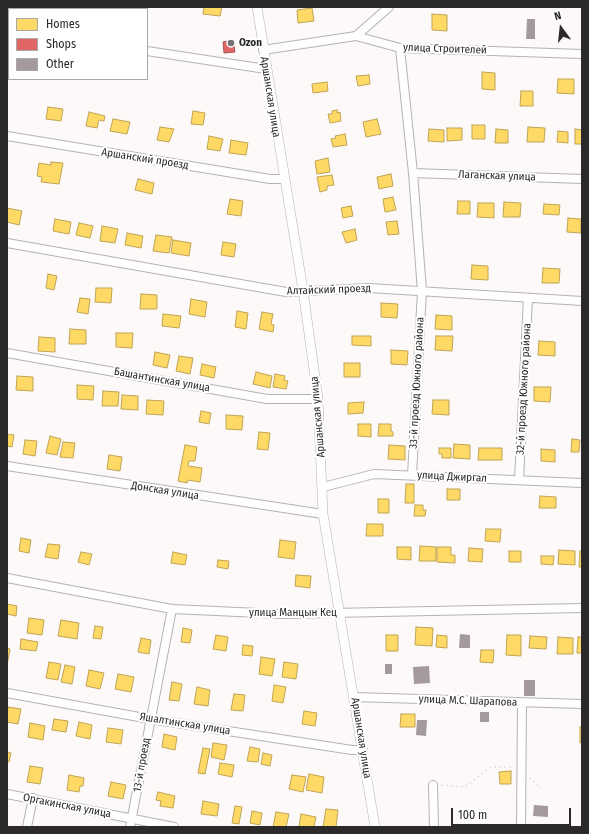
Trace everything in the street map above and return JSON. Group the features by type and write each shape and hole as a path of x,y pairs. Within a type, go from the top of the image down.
{"street":[{"name":"Аршанская улица","path":"257,7 303,290 318,399 323,486 323,514 375,827"},
{"path":"356,36 389,7"},
{"name":"улица Строителей","path":"263,50 356,36 400,48 582,54"},
{"path":"400,48 413,173 422,291"},
{"path":"148,51 266,69"},
{"name":"Аршанский проезд","path":"7,136 270,179 284,179"},
{"name":"Лаганская улица","path":"413,173 582,179"},
{"name":"Алтайский проезд","path":"7,243 286,292 369,288 582,300"},
{"name":"33-й проезд Южного района","path":"412,475 422,291"},
{"name":"32-й проезд Южного района","path":"519,480 528,298"},
{"name":"Башантинская улица","path":"7,353 267,399 318,399"},
{"name":"Донская улица","path":"7,466 323,514"},
{"name":"улица Джиргал","path":"323,486 374,474 582,483"},
{"name":"улица Манцын Кец","path":"7,578 172,609 280,614 582,608"},
{"name":"13-й проезд","path":"131,823 172,609"},
{"name":"Яшалтинская улица","path":"7,693 150,719 352,750 363,750"},
{"name":"улица М.С. Шарапова","path":"354,697 582,704"},
{"path":"521,827 523,774 522,702"},
{"path":"434,785 434,827"},
{"name":"Оргакинская улица","path":"7,794 33,798 131,823 174,827"},
{"path":"28,827 33,798"}],"path":[{"path":"434,785 465,787 491,767 514,767 542,788"}],"building: Homes":[{"path":"106,7 122,7 122,8"},
{"path":"204,7 222,7 220,16 203,14"},
{"path":"312,8 314,21 298,23 297,10"},
{"path":"432,14 447,15 447,31 432,30"},
{"path":"482,72 495,73 495,90 482,89"},
{"path":"369,75 370,84 358,86 356,76"},
{"path":"558,79 574,79 574,94 557,93"},
{"path":"327,82 328,91 313,93 312,84"},
{"path":"521,91 533,91 533,106 520,106"},
{"path":"48,107 63,109 61,121 46,119"},
{"path":"337,110 337,113 340,112 341,121 330,123 328,114 332,114 332,111"},
{"path":"193,111 205,113 203,125 191,124"},
{"path":"89,112 105,116 104,121 99,120 97,128 86,126"},
{"path":"113,119 130,122 127,134 110,131"},
{"path":"377,119 381,134 366,137 363,122"},
{"path":"472,125 485,125 485,139 472,139"},
{"path":"160,127 174,129 169,142 157,140"},
{"path":"528,127 545,128 544,142 527,142"},
{"path":"447,128 462,128 462,140 447,141"},
{"path":"429,129 444,130 444,142 428,141"},
{"path":"496,129 508,130 508,143 495,143"},
{"path":"575,129 582,130 582,144 575,144"},
{"path":"558,131 568,132 568,143 557,142"},
{"path":"345,134 347,145 333,147 331,139 336,138 335,136"},
{"path":"209,136 223,139 220,151 207,149"},
{"path":"231,140 248,143 246,155 229,153"},
{"path":"328,158 330,172 317,174 315,161"},
{"path":"51,162 63,163 59,184 41,182 42,177 37,176 39,163 51,165"},
{"path":"391,174 393,186 379,189 377,177"},
{"path":"332,175 334,185 327,186 327,190 320,192 317,177"},
{"path":"138,179 154,183 152,194 135,190"},
{"path":"393,197 396,210 385,212 383,199"},
{"path":"230,199 243,201 241,216 227,214"},
{"path":"458,201 470,201 470,214 457,214"},
{"path":"504,202 521,203 520,217 503,217"},
{"path":"478,203 494,203 494,218 477,217"},
{"path":"544,204 560,205 559,215 543,214"},
{"path":"351,206 353,216 343,218 341,208"},
{"path":"7,208 22,211 19,225 7,222"},
{"path":"568,218 581,219 581,233 567,232"},
{"path":"55,219 71,222 69,234 53,231"},
{"path":"397,221 399,234 388,235 386,222"},
{"path":"79,223 93,226 90,238 76,235"},
{"path":"102,226 118,229 115,243 100,241"},
{"path":"355,229 357,240 346,243 342,232"},
{"path":"127,233 143,236 141,248 125,245"},
{"path":"156,235 172,237 169,253 153,251"},
{"path":"173,240 191,243 189,256 171,253"},
{"path":"223,242 236,244 234,257 221,255"},
{"path":"472,265 488,266 488,280 471,279"},
{"path":"543,268 560,269 559,283 542,283"},
{"path":"48,274 57,276 54,290 46,288"},
{"path":"96,288 112,288 111,303 95,302"},
{"path":"141,294 157,295 157,309 140,309"},
{"path":"80,298 90,299 88,314 77,312"},
{"path":"191,299 207,302 205,317 189,314"},
{"path":"381,303 398,304 397,318 381,317"},
{"path":"237,311 248,313 246,329 235,327"},
{"path":"262,312 273,314 271,324 274,325 273,332 259,329"},
{"path":"163,314 181,316 179,328 162,326"},
{"path":"436,315 452,316 452,330 435,329"},
{"path":"70,329 86,330 86,344 69,344"},
{"path":"116,333 133,333 132,348 116,347"},
{"path":"352,336 371,336 371,346 352,345"},
{"path":"436,336 453,336 452,351 435,350"},
{"path":"39,337 55,338 55,352 38,351"},
{"path":"539,341 555,342 555,356 538,355"},
{"path":"391,350 408,351 407,365 391,364"},
{"path":"155,352 170,355 167,368 153,365"},
{"path":"179,356 193,358 190,374 176,371"},
{"path":"344,363 360,363 360,377 344,377"},
{"path":"202,364 216,367 214,378 200,375"},
{"path":"256,372 272,376 270,388 253,384"},
{"path":"275,374 285,376 284,380 288,381 286,389 273,387"},
{"path":"17,376 33,377 33,391 16,390"},
{"path":"77,385 94,386 93,400 77,399"},
{"path":"534,387 551,387 550,402 534,401"},
{"path":"103,391 119,392 118,406 102,406"},
{"path":"122,395 138,396 138,410 121,409"},
{"path":"147,400 164,401 163,415 146,414"},
{"path":"433,400 449,400 449,415 432,414"},
{"path":"364,402 363,413 348,414 348,403"},
{"path":"201,411 211,413 209,424 199,422"},
{"path":"226,415 243,416 242,430 226,429"},
{"path":"358,424 371,424 371,437 358,436"},
{"path":"379,424 391,424 393,436 378,436"},
{"path":"259,432 270,433 268,450 257,449"},
{"path":"7,434 14,435 12,447 7,446"},
{"path":"50,436 61,439 57,455 46,453"},
{"path":"572,439 580,440 579,452 571,452"},
{"path":"25,440 37,441 35,456 23,454"},
{"path":"63,442 75,443 73,458 60,457"},
{"path":"454,444 470,445 470,459 453,458"},
{"path":"185,445 197,447 195,461 189,461 188,466 202,468 200,482 188,480 187,483 178,481"},
{"path":"389,445 405,446 405,460 388,459"},
{"path":"439,448 451,448 451,458 442,458 442,454 439,454"},
{"path":"479,448 502,448 502,460 478,460"},
{"path":"541,449 555,450 555,462 541,461"},
{"path":"109,455 122,457 120,471 107,469"},
{"path":"406,484 414,484 414,503 405,503"},
{"path":"447,489 460,489 460,500 447,500"},
{"path":"540,496 556,497 556,508 539,508"},
{"path":"378,499 389,499 389,513 378,513"},
{"path":"415,505 423,505 423,510 426,510 425,516 414,516"},
{"path":"367,524 383,524 383,536 366,536"},
{"path":"486,529 501,529 500,542 485,541"},
{"path":"21,538 31,540 29,553 19,551"},
{"path":"280,540 296,542 294,559 278,557"},
{"path":"48,544 60,545 58,559 45,557"},
{"path":"420,546 436,547 436,561 419,561"},
{"path":"397,547 411,547 411,560 397,559"},
{"path":"437,547 451,547 451,555 455,555 455,563 437,562"},
{"path":"469,548 483,549 482,562 468,561"},
{"path":"559,550 575,551 575,565 558,564"},
{"path":"509,551 521,551 521,562 509,562"},
{"path":"580,551 582,551 582,567 579,567"},
{"path":"81,552 92,554 89,565 78,562"},
{"path":"173,552 187,555 185,565 171,563"},
{"path":"541,556 554,556 553,565 541,564"},
{"path":"218,560 229,561 228,569 217,567"},
{"path":"296,575 311,576 310,588 295,586"},
{"path":"7,604 17,606 16,616 7,614"},
{"path":"29,618 44,620 42,635 27,633"},
{"path":"61,620 79,623 77,639 58,636"},
{"path":"95,626 103,627 101,639 93,638"},
{"path":"416,627 433,628 432,646 415,645"},
{"path":"183,628 192,630 190,643 181,642"},
{"path":"216,635 228,637 226,651 213,649"},
{"path":"386,635 398,635 398,651 386,651"},
{"path":"437,635 447,636 447,648 436,647"},
{"path":"507,635 521,635 521,656 506,655"},
{"path":"530,636 547,637 546,649 529,648"},
{"path":"558,637 573,638 573,654 557,654"},
{"path":"578,637 582,637 582,653 577,653"},
{"path":"141,638 151,640 149,654 138,652"},
{"path":"21,639 38,642 36,651 20,649"},
{"path":"243,645 253,646 252,656 242,655"},
{"path":"7,648 10,649 8,661 7,661"},
{"path":"481,650 494,650 493,663 480,662"},
{"path":"261,657 275,659 272,676 259,674"},
{"path":"49,662 61,664 58,680 46,678"},
{"path":"284,662 298,664 296,679 282,677"},
{"path":"65,665 75,667 72,684 61,682"},
{"path":"89,670 104,673 100,689 86,686"},
{"path":"118,674 134,677 131,692 115,689"},
{"path":"172,682 182,684 179,701 169,700"},
{"path":"274,685 286,687 283,703 272,701"},
{"path":"197,687 210,690 208,706 194,704"},
{"path":"234,694 245,695 243,711 231,710"},
{"path":"8,707 21,709 18,724 7,722"},
{"path":"304,711 317,713 315,726 302,724"},
{"path":"401,714 415,714 415,727 400,727"},
{"path":"54,719 68,721 66,732 52,730"},
{"path":"79,722 92,725 90,739 76,736"},
{"path":"30,723 45,726 43,740 28,737"},
{"path":"580,727 582,727 582,743 580,743"},
{"path":"108,728 123,730 121,744 106,742"},
{"path":"164,734 177,737 175,750 162,747"},
{"path":"213,743 227,745 224,760 211,757"},
{"path":"250,747 260,749 258,762 247,761"},
{"path":"203,748 210,749 205,774 198,773"},
{"path":"7,752 11,753 9,762 7,761"},
{"path":"263,753 272,755 270,766 261,764"},
{"path":"220,763 234,765 232,777 218,774"},
{"path":"30,766 43,768 40,784 27,782"},
{"path":"511,771 511,784 500,784 499,772"},
{"path":"309,774 324,777 322,793 306,790"},
{"path":"69,775 84,778 83,786 80,786 79,792 67,790"},
{"path":"292,775 306,777 303,792 289,789"},
{"path":"111,782 126,785 123,799 108,796"},
{"path":"158,792 175,796 173,808 160,806 161,801 156,800"},
{"path":"203,801 219,804 217,816 201,814"},
{"path":"235,806 242,807 239,824 232,823"},
{"path":"326,809 338,810 336,827 323,827"},
{"path":"252,811 262,813 260,825 250,823"},
{"path":"276,812 289,814 286,827 273,827"},
{"path":"301,814 316,817 314,827 299,827"}],"building: Shops":[{"path":"233,40 235,52 224,53 223,42"}],"building: Other":[{"path":"527,19 535,19 535,39 526,39"},
{"path":"460,634 470,635 470,648 459,648"},
{"path":"385,664 392,664 392,674 385,674"},
{"path":"429,666 430,683 414,684 413,667"},
{"path":"524,680 535,680 535,696 524,696"},
{"path":"480,712 489,712 489,722 480,722"},
{"path":"417,720 427,720 426,736 416,735"},
{"path":"534,805 548,806 548,817 533,816"}],"place":[{"name":"Ozon","path":"231,43"}]}
